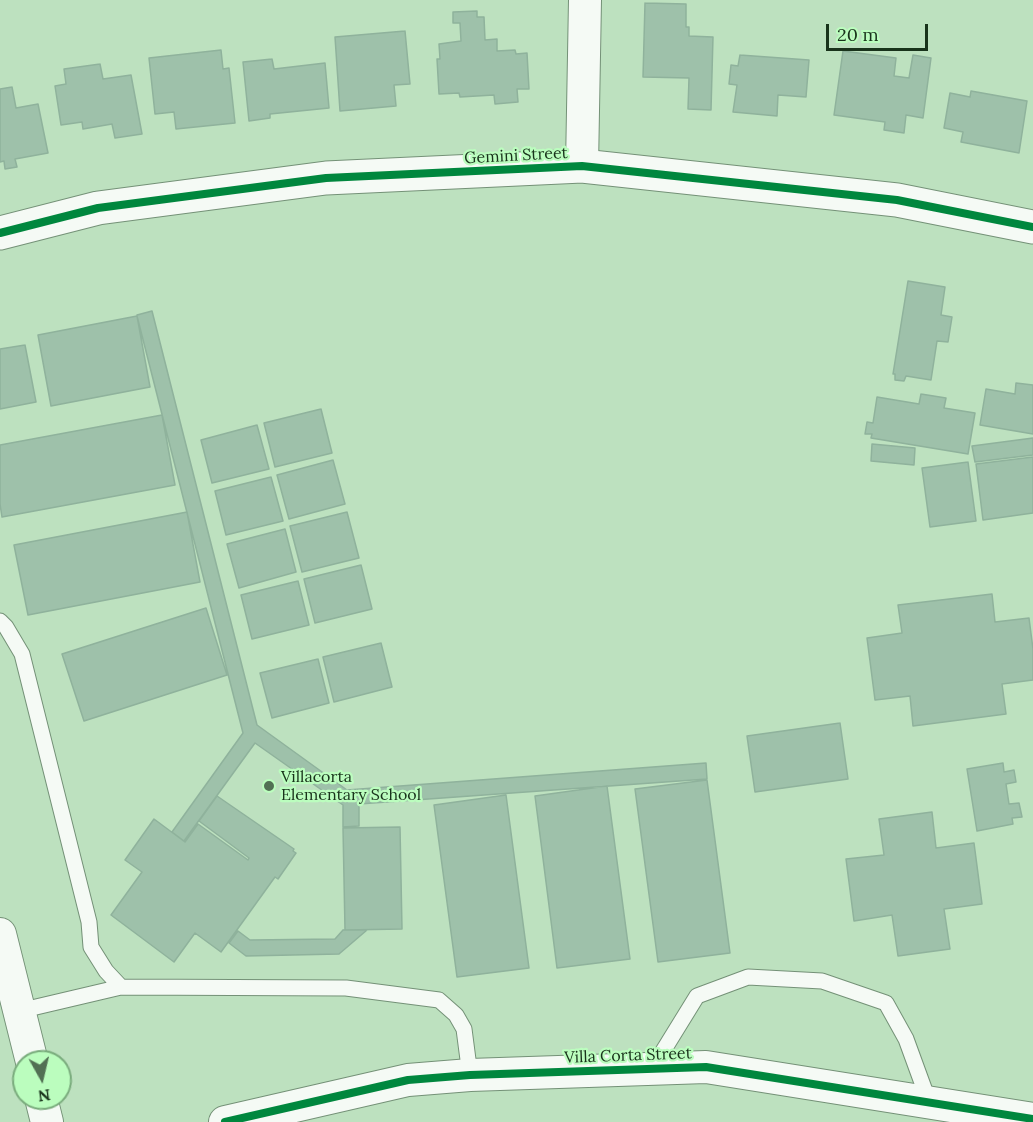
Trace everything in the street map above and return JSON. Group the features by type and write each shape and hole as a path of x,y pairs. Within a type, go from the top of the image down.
{"street":[{"path":"582,166 585,0"},
{"name":"Gemini Street","path":"0,233 98,208 326,178 582,166 897,200 1033,227"},
{"path":"0,934 29,1050"},
{"name":"Villa Corta Street","path":"225,1122 408,1080 470,1075 706,1067 1033,1119"}],"lane":[{"path":"0,621 22,654 89,922 91,947 106,971 121,987"},
{"path":"652,1069 697,996 748,977 822,981 886,1004 906,1039 929,1102"},
{"path":"19,1011 121,987 346,988 439,1000 456,1016 464,1029 470,1075"}],"building":[{"path":"645,3 686,4 686,27 689,27 689,36 713,37 711,110 688,109 689,78 643,77"},
{"path":"477,11 477,17 484,17 485,40 497,39 497,51 515,50 516,54 527,53 529,89 517,89 518,102 495,104 494,95 460,97 459,93 439,94 437,59 440,59 439,44 461,41 460,23 453,23 453,12"},
{"path":"405,31 410,84 394,85 396,106 340,111 335,37"},
{"path":"221,50 223,69 229,68 235,123 176,129 174,112 155,114 149,58"},
{"path":"843,51 896,58 894,76 909,78 913,55 931,58 923,118 906,115 904,133 884,130 885,122 834,115"},
{"path":"740,55 809,60 806,97 778,95 777,116 733,112 737,85 729,84 731,65 738,66"},
{"path":"272,59 274,69 325,63 329,108 270,114 270,118 249,121 243,62"},
{"path":"100,64 103,79 131,75 142,134 115,138 112,124 83,129 82,122 61,125 55,86 66,84 64,69"},
{"path":"12,87 16,108 38,104 48,153 15,159 17,167 5,169 4,161 0,162 0,89"},
{"path":"971,91 1027,101 1019,153 961,142 963,132 944,128 950,93 970,97"},
{"path":"908,281 945,287 941,315 952,317 948,342 937,341 931,380 906,376 904,381 895,380 895,374 893,374"},
{"path":"152,311 257,725 347,790 706,763 707,779 359,804 359,826 343,827 343,805 255,743 184,841 172,832 243,733 137,316"},
{"path":"137,316 150,387 51,406 38,335"},
{"path":"25,345 36,402 0,409 0,349"},
{"path":"1016,383 1033,385 1033,434 980,425 986,389 1015,394"},
{"path":"921,394 946,398 944,408 975,413 968,454 871,438 872,434 865,434 867,422 873,423 877,397 919,404"},
{"path":"321,409 332,453 275,467 264,423"},
{"path":"162,415 175,485 2,517 0,445"},
{"path":"257,425 269,469 212,483 201,440"},
{"path":"1033,438 1033,455 975,462 972,446"},
{"path":"872,444 915,448 914,465 871,461"},
{"path":"1033,457 1033,513 983,520 976,464"},
{"path":"333,460 345,504 289,519 277,475"},
{"path":"968,462 976,521 930,527 922,468"},
{"path":"271,477 283,521 226,535 215,491"},
{"path":"187,512 200,582 28,615 14,545"},
{"path":"347,512 359,558 302,572 290,526"},
{"path":"285,529 296,572 239,588 227,544"},
{"path":"361,565 372,609 315,623 304,579"},
{"path":"298,581 309,625 252,639 241,595"},
{"path":"992,594 995,622 1029,618 1033,649 1033,680 1002,684 1006,714 913,726 910,696 875,700 867,638 902,633 898,605"},
{"path":"206,608 227,675 84,721 62,654"},
{"path":"381,643 392,687 334,702 323,657"},
{"path":"318,659 329,703 272,718 260,673"},
{"path":"840,723 848,779 755,792 747,736"},
{"path":"1003,763 1004,772 1014,770 1016,782 1006,784 1009,804 1019,803 1022,817 1012,818 1013,824 977,831 967,769"},
{"path":"707,780 730,953 658,962 635,789"},
{"path":"607,786 630,959 557,968 535,796"},
{"path":"506,795 529,968 457,977 434,805"},
{"path":"217,796 294,849 296,853 278,879 275,877 221,952 195,933 174,962 111,915 142,872 125,860 154,819 185,842 198,824 248,860 249,858 199,821"},
{"path":"932,812 936,848 974,843 982,904 944,909 950,949 898,956 892,915 854,921 846,859 884,855 879,819"},
{"path":"400,827 402,929 345,930 343,828"},
{"path":"343,930 367,930 339,954 246,956 229,943 238,931 250,940 335,939"}],"cycle path":[{"path":"0,233 98,208 326,178 582,166 897,200 1033,227"},
{"path":"225,1122 408,1080 470,1075 706,1067 1033,1119"}],"place":[{"name":"Villacorta Elementary School","path":"269,786"}]}
